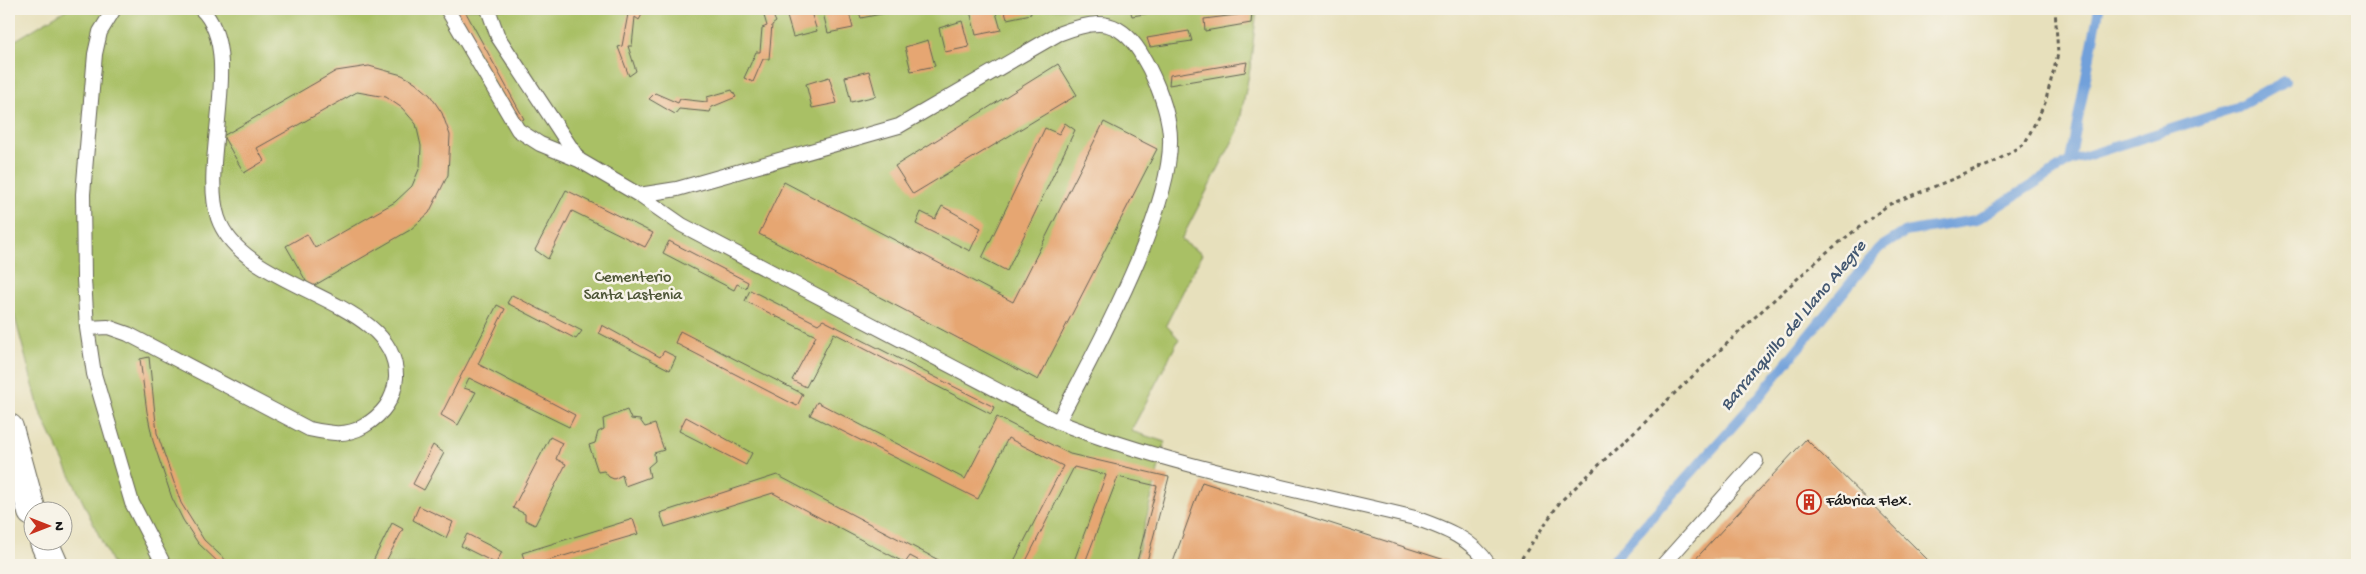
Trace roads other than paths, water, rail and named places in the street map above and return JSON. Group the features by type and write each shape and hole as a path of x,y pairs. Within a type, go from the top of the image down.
{"street":[{"path":"9,428 29,502"},
{"path":"48,552 54,565"}],"lane":[{"path":"114,9 100,32 94,64 83,194 84,280 87,328 94,374 132,503 164,565"},
{"path":"87,328 108,327 128,334 309,429 334,435 358,430 376,419 388,404 395,390 396,368 392,350 377,332 357,317 290,282 245,253 230,239 219,220 213,196 221,58 218,35 209,17 201,9"},
{"path":"448,9 518,130 540,144 579,160 639,195 682,225 1058,422 1096,437 1162,457 1415,518 1440,527 1465,540 1481,552 1489,565"},
{"path":"488,9 498,37 579,160"},
{"path":"639,195 677,189 899,126 1058,34 1079,25 1099,22 1117,28 1132,40 1144,58 1162,101 1169,127 1169,158 1163,186 1149,228 1117,308 1058,422"},
{"path":"1663,565 1756,462"}],"waterway":[{"name":"Barranquillo del Llano Alegre","path":"2070,161 2099,9"},
{"name":"Barranquillo del Llano Alegre","path":"1609,565 1758,398 1878,249 1905,232 1976,220 2070,161 2234,109 2285,81"}],"place":[{"name":"Fábrica Flex.","path":"1809,502"}],"park label":[{"name":"Cementerio Santa Lastenia","path":"633,287"}]}
